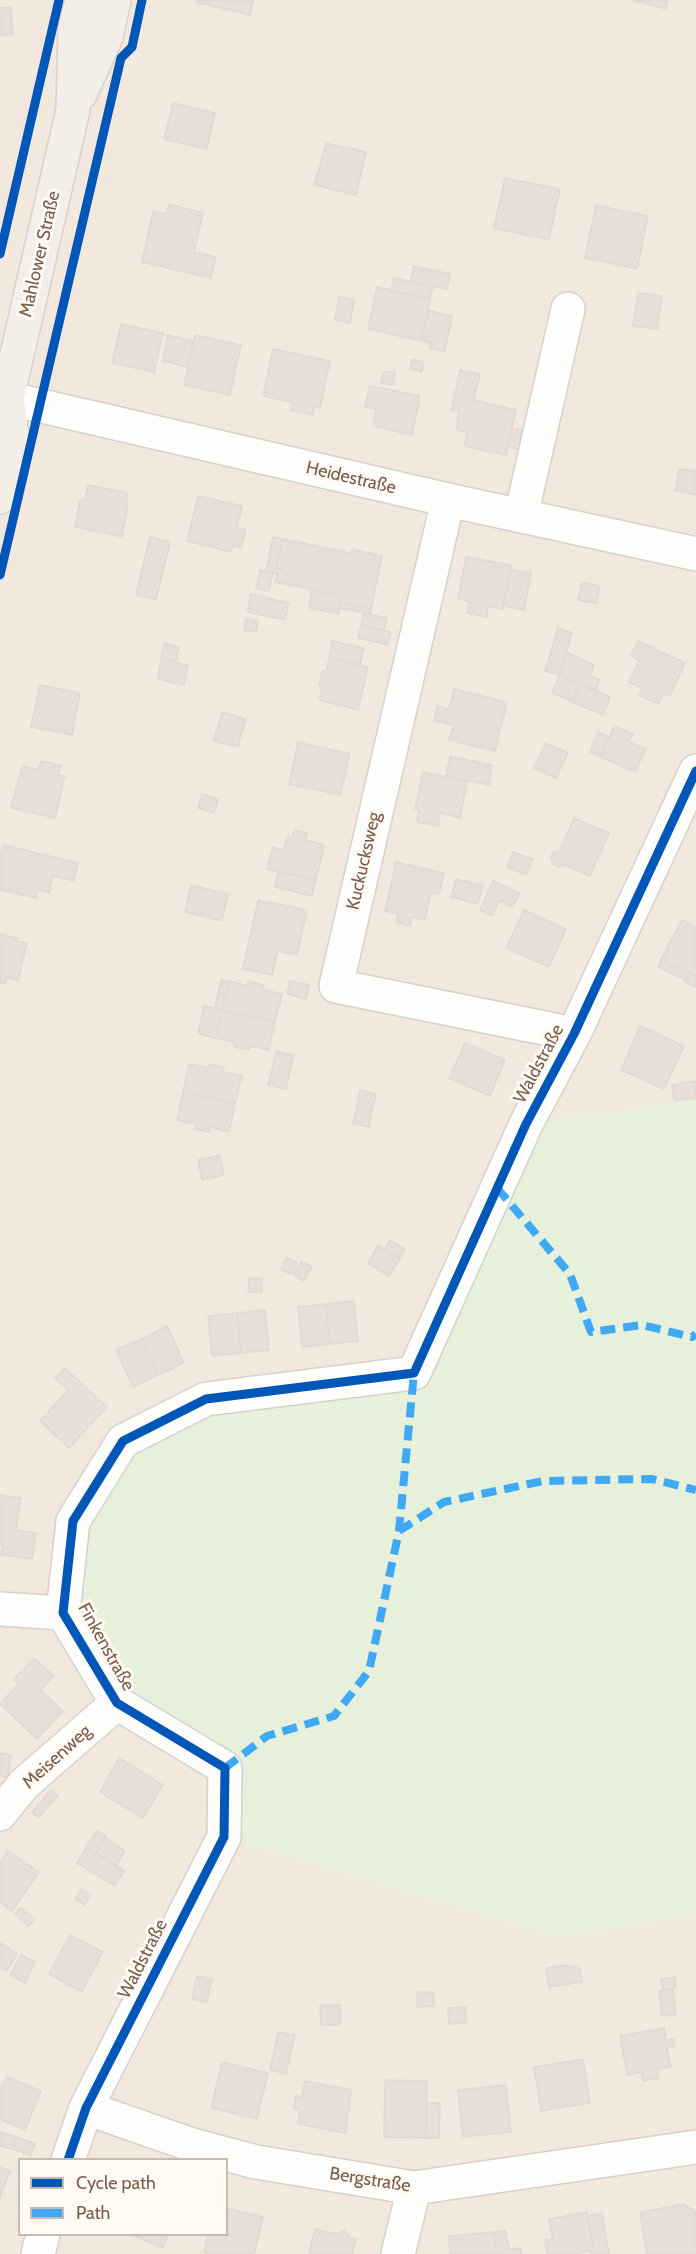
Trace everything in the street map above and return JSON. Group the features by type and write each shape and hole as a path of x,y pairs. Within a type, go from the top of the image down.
{"main road":[{"name":"Mahlower Straße","path":"73,110 75,29 82,0"},
{"name":"Mahlower Straße","path":"0,497 13,444 3,404 73,110 106,37 114,0"}],"street":[{"path":"521,516 568,309"},
{"name":"Heidestraße","path":"3,404 696,554"},
{"name":"Kuckucksweg","path":"448,500 336,986 574,1034"},
{"name":"Waldstraße","path":"414,1373 526,1124 574,1034 696,771"},
{"name":"Finkenstraße","path":"225,1768 117,1703 63,1612 73,1521 123,1441 206,1399 414,1373"},
{"path":"0,1609 63,1612"},
{"name":"Meisenweg","path":"0,1814 24,1784 117,1703"},
{"name":"Waldstraße","path":"69,2158 86,2108 224,1837 225,1768"},
{"name":"Bergstraße","path":"86,2108 192,2145 256,2162 414,2188 696,2147"},
{"path":"398,2254 414,2188"},
{"path":"38,2254 43,2236"}],"shaded area":[{"path":"0,0 696,0 696,2254 0,2254"}],"green space":[{"path":"696,1100 696,1915 561,1938 224,1837 225,1768 117,1703 63,1613 73,1521 123,1441 206,1399 414,1373 526,1124"}],"building":[{"path":"197,0 253,0 250,15 196,2"},
{"path":"631,0 668,0 666,9"},
{"path":"11,7 13,34 0,36 0,8"},
{"path":"173,103 215,113 207,149 164,139"},
{"path":"326,143 366,152 356,195 314,185"},
{"path":"505,178 560,189 549,240 494,228"},
{"path":"169,204 203,213 194,252 216,257 211,278 142,262 153,211 166,214"},
{"path":"596,205 648,216 637,269 585,258"},
{"path":"414,266 450,274 447,289 411,281"},
{"path":"394,278 433,286 430,299 391,291"},
{"path":"377,287 430,299 421,341 368,329"},
{"path":"638,293 662,296 657,329 633,326"},
{"path":"339,297 354,300 350,323 335,320"},
{"path":"428,310 452,316 445,351 430,348 431,343 421,341"},
{"path":"121,324 163,333 154,372 112,363"},
{"path":"168,335 194,341 188,367 163,361"},
{"path":"195,335 241,345 230,395 184,385"},
{"path":"273,349 330,361 320,408 314,407 312,415 291,410 292,402 263,396"},
{"path":"412,359 424,362 422,372 410,369"},
{"path":"460,370 480,374 474,400 516,410 506,455 464,446 467,432 456,430 459,411 451,410"},
{"path":"384,371 395,373 393,385 381,383"},
{"path":"370,386 420,396 412,435 373,426 376,409 365,407"},
{"path":"512,428 522,430 518,449 508,447"},
{"path":"679,469 696,471 696,495 675,491"},
{"path":"88,485 128,493 122,537 75,527 80,500 85,501"},
{"path":"198,496 242,506 237,528 246,530 241,548 233,546 231,552 187,541"},
{"path":"150,537 170,542 156,600 136,595"},
{"path":"273,537 294,541 294,543 282,541 276,568 288,571 285,584 275,582 277,574 266,571"},
{"path":"282,541 294,543 294,541 351,553 352,549 382,556 371,609 340,602 342,596 285,584 288,571 276,568"},
{"path":"466,557 511,565 503,609 488,606 487,617 467,613 469,601 458,599"},
{"path":"510,569 531,573 524,610 503,606"},
{"path":"260,570 273,573 269,591 256,588"},
{"path":"582,582 600,586 597,604 578,600"},
{"path":"312,590 342,596 338,614 309,608"},
{"path":"251,594 289,603 285,620 247,612"},
{"path":"340,602 371,609 370,614 339,608"},
{"path":"364,613 387,618 384,630 361,625"},
{"path":"246,618 258,621 256,632 244,630"},
{"path":"361,625 391,632 388,645 358,638"},
{"path":"558,628 572,633 559,675 545,671"},
{"path":"332,641 364,648 360,665 329,658"},
{"path":"638,641 685,663 670,696 664,693 659,704 638,695 642,688 629,682 639,660 631,656"},
{"path":"164,643 179,647 176,661 161,657"},
{"path":"566,652 594,665 590,676 600,680 595,691 559,675"},
{"path":"329,658 368,667 358,710 319,700 322,671 326,672"},
{"path":"161,659 188,665 184,685 158,679"},
{"path":"560,675 580,684 572,701 552,693"},
{"path":"580,684 610,697 603,715 572,702"},
{"path":"40,685 80,693 72,735 31,727"},
{"path":"454,689 507,702 495,751 449,740 453,725 434,721 437,706 449,709"},
{"path":"222,712 246,719 238,747 214,741"},
{"path":"614,726 633,734 629,742 646,749 635,772 601,757"},
{"path":"598,732 609,737 601,757 590,752"},
{"path":"298,742 350,754 340,795 289,784"},
{"path":"546,743 568,753 556,778 534,768"},
{"path":"450,756 492,765 489,785 446,776"},
{"path":"41,761 61,765 58,775 65,776 55,818 11,808 22,766 39,770"},
{"path":"423,772 467,781 460,818 440,813 438,826 417,822 419,810 415,809"},
{"path":"202,794 218,799 214,813 198,808"},
{"path":"574,818 609,833 590,876 565,865 559,867 553,864 551,858 553,852 560,850"},
{"path":"294,830 307,833 305,840 324,845 316,880 267,869 273,847 284,850 287,836 292,837"},
{"path":"4,845 78,863 74,881 53,876 49,893 38,890 36,898 0,890 0,850 3,851"},
{"path":"513,852 533,859 526,875 507,867"},
{"path":"396,862 444,873 439,894 431,893 425,920 412,917 410,926 396,922 398,914 385,911"},
{"path":"278,872 316,880 312,896 275,887"},
{"path":"456,879 483,885 478,904 451,897"},
{"path":"493,881 520,893 513,907 499,900 492,916 480,910"},
{"path":"191,885 228,894 222,921 185,912"},
{"path":"258,900 307,910 297,955 278,951 272,975 243,969"},
{"path":"524,910 566,929 549,967 506,948"},
{"path":"682,920 696,927 696,976 664,962 670,948 667,947"},
{"path":"0,934 27,943 18,980 7,978 5,984 0,983"},
{"path":"667,947 670,948 664,962 696,976 696,987 658,967"},
{"path":"221,980 229,981 222,1010 215,1008"},
{"path":"229,981 248,986 248,981 264,985 263,989 282,994 275,1022 222,1010"},
{"path":"290,981 310,985 306,999 287,994"},
{"path":"204,1006 222,1010 216,1038 198,1034"},
{"path":"222,1010 275,1022 269,1050 250,1046 249,1050 234,1047 234,1042 216,1038"},
{"path":"640,1026 684,1046 664,1089 621,1070"},
{"path":"465,1043 505,1060 490,1096 449,1078"},
{"path":"276,1051 294,1055 286,1089 268,1085"},
{"path":"189,1064 209,1068 209,1064 224,1067 223,1072 242,1076 235,1104 183,1092"},
{"path":"695,1081 696,1098 674,1101 672,1085"},
{"path":"360,1090 376,1094 372,1111 357,1107"},
{"path":"183,1092 235,1104 229,1132 210,1127 209,1132 195,1129 196,1124 177,1120"},
{"path":"357,1107 372,1111 369,1127 353,1124"},
{"path":"220,1155 224,1175 202,1180 198,1160"},
{"path":"390,1240 405,1249 400,1258 384,1250"},
{"path":"378,1246 400,1258 389,1276 368,1263"},
{"path":"286,1258 297,1262 292,1274 281,1270"},
{"path":"301,1261 312,1267 304,1281 294,1275"},
{"path":"249,1278 262,1279 261,1293 248,1292"},
{"path":"354,1301 358,1341 330,1344 326,1304"},
{"path":"326,1304 330,1344 302,1347 298,1307"},
{"path":"265,1310 269,1350 241,1353 237,1313"},
{"path":"237,1313 241,1353 212,1356 208,1316"},
{"path":"167,1326 184,1363 158,1375 142,1339"},
{"path":"142,1339 158,1375 133,1387 116,1350"},
{"path":"65,1368 107,1407 69,1448 40,1421 68,1390 55,1378"},
{"path":"0,1495 21,1498 16,1530 36,1533 32,1559 1,1555 3,1546 0,1546"},
{"path":"34,1658 54,1676 41,1690 63,1711 37,1739 0,1704 18,1684 14,1679"},
{"path":"0,1753 11,1755 8,1777 0,1776"},
{"path":"119,1758 163,1785 143,1818 100,1792"},
{"path":"51,1790 58,1796 38,1818 32,1812"},
{"path":"97,1831 106,1836 96,1853 86,1847"},
{"path":"105,1838 125,1851 116,1866 96,1853"},
{"path":"86,1847 124,1871 115,1886 77,1863"},
{"path":"8,1851 39,1872 12,1911 0,1902 0,1862"},
{"path":"82,1889 91,1895 84,1905 75,1899"},
{"path":"21,1908 35,1919 29,1926 15,1914"},
{"path":"70,1935 103,1952 82,1992 49,1974"},
{"path":"0,1943 17,1954 7,1971 0,1966"},
{"path":"21,1955 35,1962 25,1983 10,1975"},
{"path":"567,1965 568,1967 579,1966 582,1982 549,1987 546,1968"},
{"path":"197,1976 212,1979 207,2002 192,1999"},
{"path":"675,1977 676,1988 663,1990 661,1979"},
{"path":"673,1989 676,2015 662,2016 659,1991"},
{"path":"417,1992 433,1992 434,2006 417,2007"},
{"path":"320,2005 340,2005 340,2025 321,2025"},
{"path":"465,2007 466,2023 449,2024 448,2008"},
{"path":"664,2028 666,2040 673,2039 674,2046 667,2048 671,2067 657,2069 658,2078 643,2081 641,2072 627,2075 620,2036"},
{"path":"278,2032 295,2035 286,2074 270,2070"},
{"path":"583,2059 590,2103 541,2111 534,2067"},
{"path":"222,2062 268,2073 257,2119 211,2108"},
{"path":"7,2077 41,2091 25,2130 0,2119 0,2089"},
{"path":"385,2080 427,2081 426,2138 384,2137"},
{"path":"305,2081 352,2090 345,2133 298,2124 300,2110 294,2109 296,2095 302,2097"},
{"path":"506,2085 511,2132 463,2137 458,2090"},
{"path":"426,2103 440,2103 439,2138 426,2138"},
{"path":"0,2132 16,2137 12,2149 0,2146"},
{"path":"16,2137 35,2143 31,2155 12,2149"},
{"path":"0,2167 10,2171 0,2198"},
{"path":"684,2204 696,2212 696,2254 647,2254 640,2212"},
{"path":"228,2208 263,2217 254,2254 204,2252 208,2236 228,2236"},
{"path":"587,2212 594,2250 574,2254 547,2254 545,2240 553,2239 549,2219"},
{"path":"602,2213 609,2254 591,2254 594,2250 587,2216"},
{"path":"315,2229 337,2234 345,2229 349,2237 356,2239 352,2254 309,2254"},
{"path":"505,2230 509,2249 520,2248 522,2254 496,2254 494,2232"},
{"path":"494,2232 496,2254 450,2254 449,2236"},
{"path":"134,2236 167,2236 163,2248"}],"marked path":[{"path":"497,1188 570,1274 591,1332 642,1325 692,1337 696,1334"},
{"path":"225,1768 267,1736 334,1716 369,1671 399,1531 414,1373"},
{"path":"399,1531 444,1502 543,1481 652,1479 696,1490"}],"cycle path":[{"path":"0,254 59,0"},
{"path":"0,575 121,58 132,47 142,0"},
{"path":"69,2158 86,2108 224,1837 225,1768 117,1703 63,1613 73,1521 123,1441 206,1399 414,1373 526,1124 574,1034 696,771"}]}
